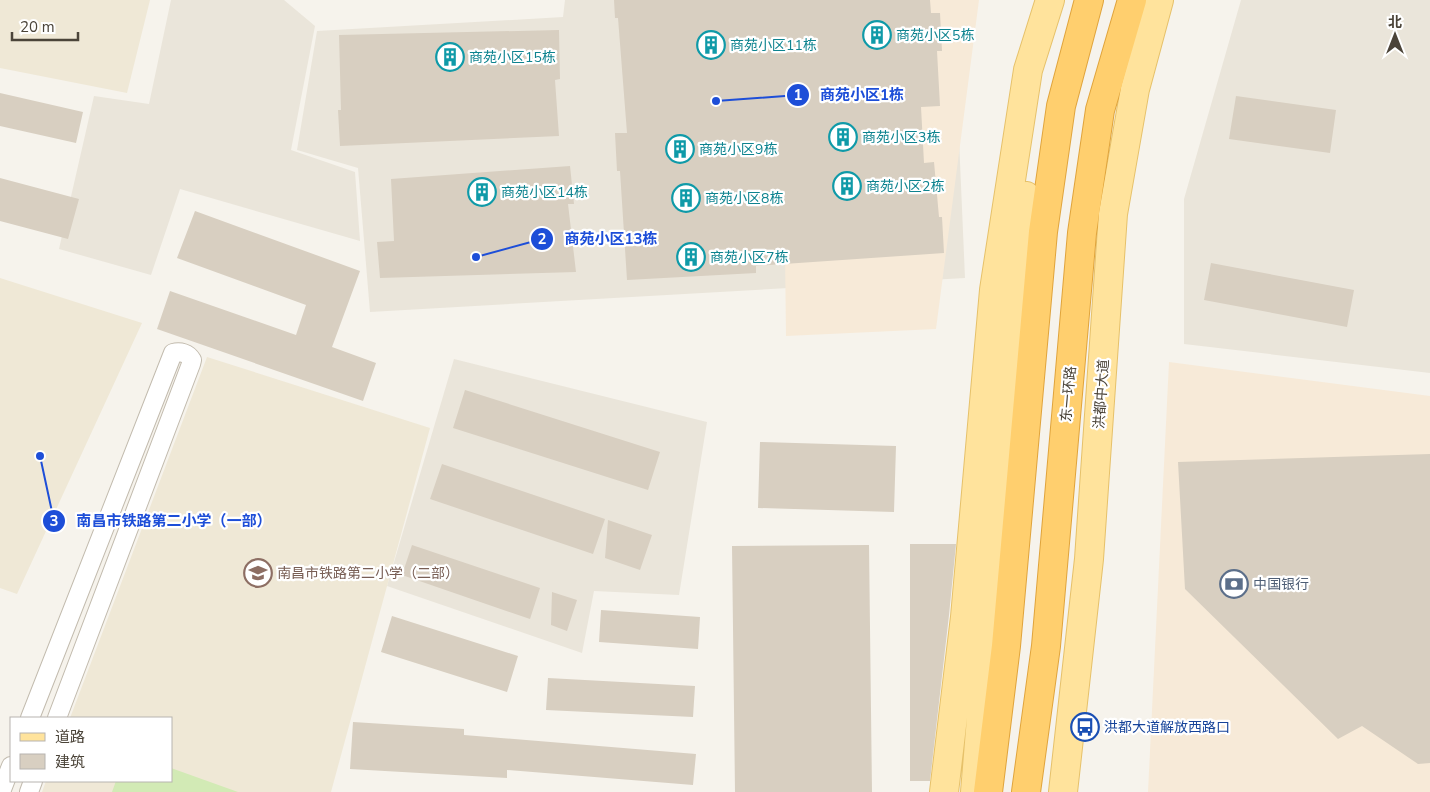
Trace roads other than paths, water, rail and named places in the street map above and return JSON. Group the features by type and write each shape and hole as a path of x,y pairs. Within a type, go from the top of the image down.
{"highway":[{"path":"988,792 1006,646 1043,232 1061,106 1089,0"},
{"name":"东一环路","path":"1026,792 1046,646 1082,233 1100,110 1132,0"}],"main road":[{"path":"944,792 965,617 994,290 1028,70 1050,0"},
{"path":"975,792 1009,372 1025,203 1043,71 1061,0"},
{"name":"洪都中大道","path":"1063,792 1089,559 1113,214 1135,89 1158,0"},
{"path":"1078,792 1127,196 1162,18 1169,0"}],"street":[{"path":"30,717 173,353 178,351 184,352 190,356 191,364 56,717"},
{"path":"1,792 10,769"}],"place":[{"name":"商苑小区5栋","path":"877,35"},
{"name":"商苑小区11栋","path":"711,45"},
{"name":"商苑小区15栋","path":"450,57"},
{"name":"商苑小区1栋","path":"716,101"},
{"name":"商苑小区3栋","path":"843,137"},
{"name":"商苑小区9栋","path":"680,149"},
{"name":"商苑小区2栋","path":"847,186"},
{"name":"商苑小区14栋","path":"482,192"},
{"name":"商苑小区8栋","path":"686,198"},
{"name":"商苑小区13栋","path":"476,257"},
{"name":"商苑小区7栋","path":"691,257"},
{"name":"南昌市铁路第二小学（一部）","path":"40,456"},
{"name":"南昌市铁路第二小学（二部）","path":"258,573"},
{"name":"中国银行","path":"1234,584"},
{"name":"洪都大道解放西路口","path":"1085,727"}]}
